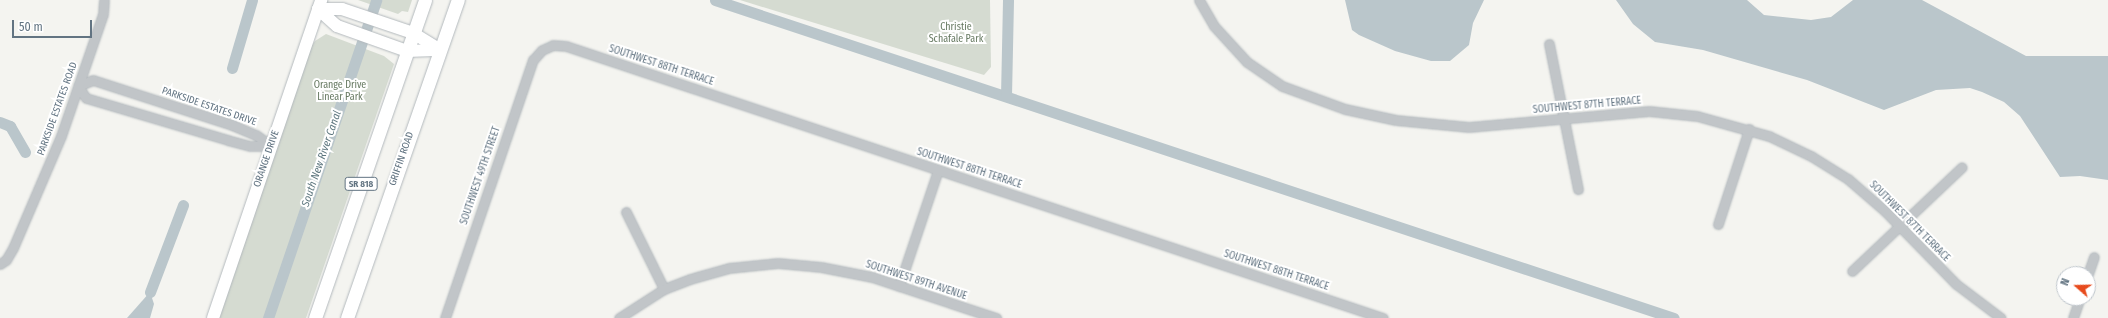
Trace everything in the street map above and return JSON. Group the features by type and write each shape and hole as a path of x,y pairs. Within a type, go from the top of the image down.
{"main road":[{"name":"SR 818","path":"315,318 425,0"},
{"name":"GRIFFIN ROAD","path":"346,318 458,0"}],"street":[{"name":"PARKSIDE ESTATES ROAD","path":"0,264 6,260 19,234 61,136 103,14 104,0"},
{"name":"SOUTHWEST 87TH TERRACE","path":"1199,0 1214,26 1247,62 1282,86 1323,102 1396,120 1447,126 1494,126 1564,118 1649,111 1697,116 1749,129 1789,145 1831,167 1866,193 1956,284 2001,318"},
{"path":"320,4 342,9 413,33 440,50"},
{"path":"320,4 337,26 407,51 440,50"},
{"name":"ORANGE DRIVE","path":"213,318 320,4"},
{"path":"1549,44 1578,189"},
{"name":"SOUTHWEST 88TH TERRACE","path":"547,48 566,46 1383,318"},
{"name":"SOUTHWEST 49TH STREET","path":"445,318 533,60 547,48"},
{"name":"PARKSIDE ESTATES DRIVE","path":"78,86 94,80 232,125 256,135 272,146"},
{"path":"78,86 86,98 250,146 272,146"},
{"path":"155,119 161,102"},
{"path":"1718,224 1749,129"},
{"path":"1852,271 1962,167"},
{"path":"899,286 938,170"},
{"path":"626,212 664,289"},
{"path":"2091,266 2094,256"},
{"name":"SOUTHWEST 89TH AVENUE","path":"619,318 664,289 717,270 778,263 848,272 899,286 996,318"},
{"path":"2073,318 2077,306"}],"green space":[{"path":"358,0 412,0 408,12 402,11 398,14"},
{"name":"Christie Schafale Park","path":"740,0 990,0 991,67 984,75"},
{"name":"Orange Drive Linear Park","path":"326,34 384,56 394,64 306,318 218,318 310,48 315,41"}],"shaded area":[{"path":"1345,0 1484,0 1473,23 1469,45 1450,61 1431,61 1395,51 1359,35 1352,30"},
{"path":"1616,0 1747,0 1764,15 1811,20 1831,17 1853,0 1922,0 2026,56 2108,56 2108,180 2080,176 2060,177 2020,116 2004,102 1982,92 1970,88 1936,90 1884,110 1807,80 1703,50 1655,42 1633,24"},
{"path":"150,292 154,304 150,318 127,318"}],"waterway":[{"path":"232,68 252,0"},
{"name":"South New River Canal","path":"268,318 376,0"},
{"path":"715,0 1674,318"},
{"path":"1006,96 1008,0"},
{"path":"0,122 10,126 25,152"},
{"path":"150,292 183,205"}]}
